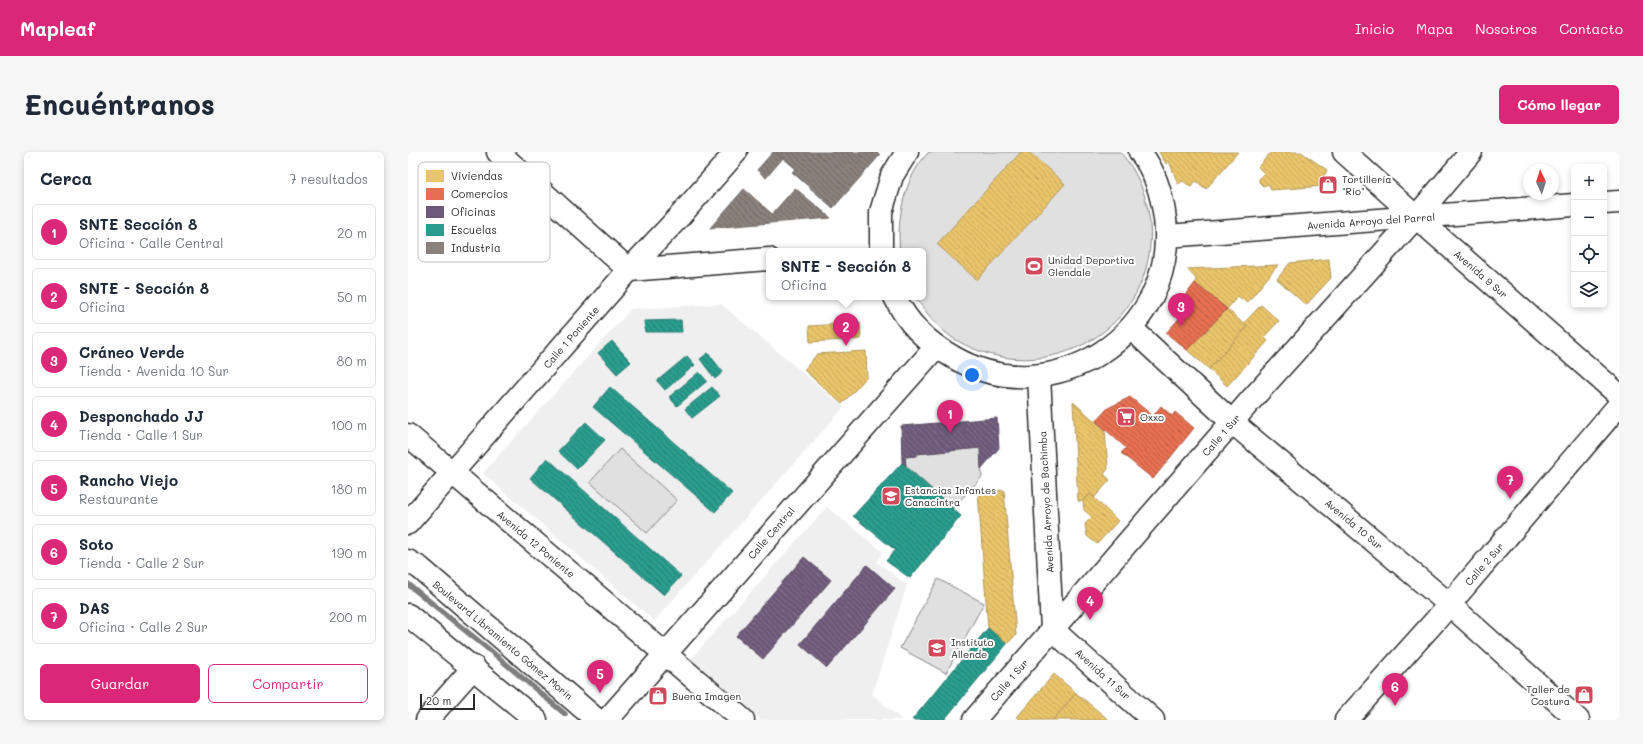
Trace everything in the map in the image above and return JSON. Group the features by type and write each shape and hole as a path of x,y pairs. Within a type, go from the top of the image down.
{"street":[{"path":"498,152 509,162"},
{"name":"Calle 1 Poniente","path":"408,523 629,270 679,217 736,152"},
{"path":"881,248 881,212 892,176 907,152"},
{"path":"897,300 915,328 936,347 967,366 1002,375 1039,376 1080,364 1104,352 1131,328 1150,301 1162,270 1167,236 1162,198 1148,163 1140,152"},
{"name":"Avenida 9 Sur","path":"1344,152 1619,395"},
{"name":"Calle 1 Sur","path":"974,720 1232,422 1416,217 1471,152"},
{"path":"550,199 629,270 766,259"},
{"path":"1607,203 1619,202"},
{"name":"Avenida Arroyo del Parral","path":"1167,236 1571,205"},
{"name":"Avenida 10 Sur","path":"1131,328 1232,422 1449,604 1578,720"},
{"name":"Calle Central","path":"607,720 936,347"},
{"name":"Avenida Arroyo de Bachimba","path":"1039,376 1052,629"},
{"name":"Calle 2 Sur","path":"1346,720 1449,604 1619,405"},
{"name":"Avenida 12 Poniente","path":"408,435 743,720"},
{"name":"Boulevard Libramiento Gómez Morín","path":"408,561 420,568 597,720"},
{"path":"408,615 474,667 536,720"},
{"name":"Avenida 11 Sur","path":"1052,629 1153,720"},
{"path":"427,720 474,667"}],"shaded area":[{"name":"Unidad Deportiva Glendale","path":"929,152 1120,152 1137,176 1149,213 1150,223 1148,260 1136,293 1116,320 1090,341 1059,354 1026,359 991,354 956,340 934,321 917,300 926,300 926,248 900,248 899,225 904,198 908,185 921,162"},
{"path":"721,304 844,407 654,621 483,473 631,309"},
{"path":"980,448 982,477 953,508 906,466 905,457 916,456 916,454"},
{"path":"620,449 677,500 647,533 590,482"},
{"path":"827,507 883,552 877,562 907,585 872,694 902,720 760,720 689,661"},
{"path":"938,579 984,603 946,673 900,648"}],"building: Viviendas":[{"path":"1021,152 1029,152 1065,184 977,280 937,244"},
{"path":"1159,152 1238,152 1206,189 1196,181 1191,187 1183,181 1178,184 1169,161 1166,164"},
{"path":"1271,152 1301,152 1327,170 1324,176 1325,186 1271,190 1269,184 1263,186 1259,182 1259,179 1264,173 1258,167"},
{"path":"1329,259 1331,278 1306,305 1277,279 1290,263"},
{"path":"1278,265 1247,303 1238,296 1227,309 1195,283 1196,279 1187,269"},
{"path":"1261,305 1279,321 1264,337 1268,341 1227,386 1209,369 1247,327 1243,324"},
{"path":"1227,309 1247,327 1209,369 1187,350"},
{"path":"860,323 861,339 810,342 809,326"},
{"path":"866,351 867,377 842,404 804,370 817,354"},
{"path":"1073,402 1105,430 1108,469 1104,474 1110,480 1094,498 1090,494 1083,501 1078,501"},
{"path":"1004,490 1016,635 1007,644 988,628 978,492"},
{"path":"1090,494 1118,521 1097,544 1087,536 1085,524 1092,517 1084,510 1083,501"},
{"path":"1054,674 1076,693 1053,720 1021,720 1017,717"},
{"path":"1076,693 1109,720 1053,720"}],"building: Comercios":[{"path":"1195,283 1227,309 1187,350 1166,333 1184,313 1176,307"},
{"path":"1130,397 1153,416 1161,406 1172,416 1175,412 1194,428 1153,479 1121,453 1126,448 1096,421 1108,408"}],"building: Oficinas":[{"path":"997,418 999,448 981,469 980,448 916,454 916,456 905,457 906,466 902,463 901,426"},
{"path":"804,557 831,580 763,659 736,636"},
{"path":"867,565 895,589 827,668 800,644"}],"building: Escuelas":[{"path":"681,320 682,332 645,332 644,321"},
{"path":"612,341 631,362 617,374 598,353"},
{"path":"708,353 723,372 715,379 700,359"},
{"path":"687,356 695,365 665,390 657,381"},
{"path":"699,372 707,381 677,406 669,397"},
{"path":"610,387 732,493 715,512 593,407"},
{"path":"712,387 720,396 692,418 685,409"},
{"path":"586,422 605,440 577,469 558,451"},
{"path":"547,458 681,576 664,595 530,478"},
{"path":"902,463 961,516 910,578 886,561 895,550 853,516"},
{"path":"988,628 1007,644 944,720 912,720"}],"building: Industria":[{"path":"773,152 776,152 783,158 766,178 757,170"},
{"path":"776,152 877,152 880,155 833,208 792,172 796,169"},
{"path":"795,188 831,218 710,228 744,189 772,214"}],"waterway":[{"path":"408,584 565,714"}],"place":[{"name":"Tortillería \"Río\"","path":"1328,185"},
{"name":"Unidad Deportiva Glendale","path":"1034,266"},
{"name":"Cráneo Verde","path":"1181,326"},
{"name":"SNTE - Sección 8","path":"846,346"},
{"name":"Oxxo","path":"1126,417"},
{"name":"SNTE Sección 8","path":"950,433"},
{"name":"Estancias Infantes Canacintra","path":"891,496"},
{"name":"DAS","path":"1510,499"},
{"name":"Desponchado JJ","path":"1090,620"},
{"name":"Instituto Allende","path":"937,648"},
{"name":"Rancho Viejo","path":"600,693"},
{"name":"Taller de Costura","path":"1584,695"},
{"name":"Buena Imagen","path":"658,696"},
{"name":"Soto","path":"1395,706"}]}
